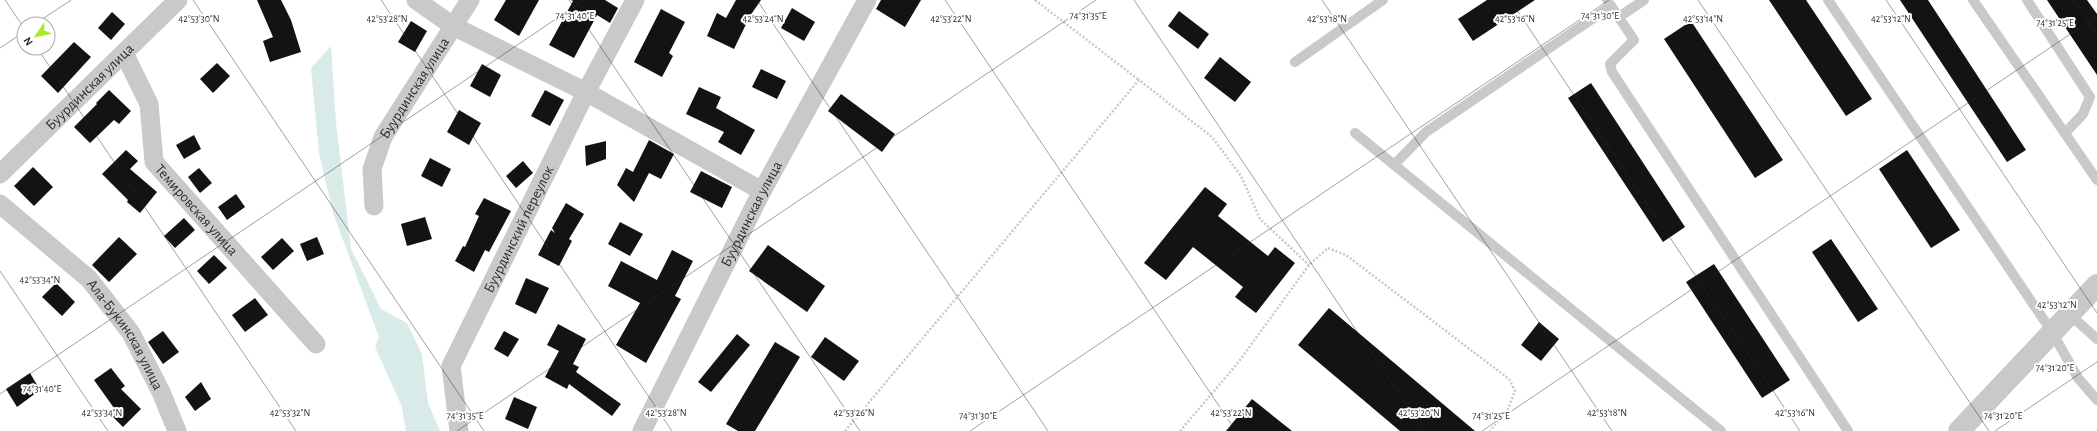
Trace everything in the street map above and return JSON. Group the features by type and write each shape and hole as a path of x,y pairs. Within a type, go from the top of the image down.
{"street":[{"name":"Буурдинская улица","path":"0,174 178,0"},
{"path":"416,0 453,26 586,92 762,190"},
{"name":"Буурдинская улица","path":"374,206 372,168 383,137 470,0"},
{"name":"Буурдинский переулок","path":"459,431 451,366 586,92 635,0"},
{"name":"Буурдинская улица","path":"642,431 762,190 867,0"},
{"name":"Темировская улица","path":"124,53 149,104 154,162 316,344"},
{"name":"Ала-Букинская улица","path":"0,204 94,286 131,333 161,392 177,431"},
{"path":"1959,431 2097,285"}],"lane":[{"path":"1295,62 1383,0"},
{"path":"1619,17 1644,0"},
{"path":"1828,0 2052,332 2078,378 2097,400"},
{"path":"1973,0 2097,180"},
{"path":"2027,0 2090,97 2083,114 2065,134"},
{"path":"1394,165 1426,132 1609,3 1634,40 1610,64 1612,72 1848,431"},
{"path":"1355,133 1721,431"},
{"path":"2069,314 2097,339"}],"path":[{"path":"1035,0 1212,137 1241,176 1260,219 1309,265"},
{"path":"845,431 1139,80"},
{"path":"1180,431 1237,364 1309,265 1328,248 1346,255 1508,379 1515,391 1508,409 1490,431"}],"shaded area":[{"path":"331,46 336,123 351,249 381,309 407,323 422,354 428,403 440,431 406,431 402,407 375,347 379,337 333,213 319,153 311,68"}],"building":[{"path":"257,0 281,0 291,20 301,52 270,62 263,41 273,37"},
{"path":"506,0 539,0 519,36 494,20"},
{"path":"571,0 605,0 618,8 610,23 597,15 574,58 549,45 573,1"},
{"path":"736,0 761,0 750,16 734,49 707,36 717,13 726,18"},
{"path":"881,0 921,0 905,27 876,9"},
{"path":"1487,0 1535,0 1473,41 1458,19"},
{"path":"1769,0 1806,0 1872,99 1846,116"},
{"path":"1900,0 1928,0 2026,150 2007,162"},
{"path":"2047,0 2087,0 2097,14 2097,75"},
{"path":"792,8 815,22 804,41 781,28"},
{"path":"661,9 685,22 669,53 673,56 662,77 634,62"},
{"path":"1179,11 1209,34 1198,49 1168,26"},
{"path":"112,12 125,24 111,40 98,28"},
{"path":"411,21 427,31 415,52 398,42"},
{"path":"1691,21 1783,160 1755,178 1664,39"},
{"path":"74,42 91,57 58,93 41,76"},
{"path":"1220,57 1251,82 1235,102 1204,78"},
{"path":"217,63 230,76 213,93 200,79"},
{"path":"482,64 501,75 490,97 470,86"},
{"path":"761,69 786,81 777,99 752,87"},
{"path":"1591,83 1685,227 1663,242 1568,98"},
{"path":"699,87 721,97 716,108 755,130 741,155 718,142 724,132 686,114"},
{"path":"109,90 131,111 119,124 114,120 90,143 74,127"},
{"path":"545,90 564,100 550,126 531,116"},
{"path":"841,94 895,134 882,152 828,111"},
{"path":"459,110 481,123 469,145 447,132"},
{"path":"194,135 201,149 184,159 176,145"},
{"path":"649,140 674,154 661,179 649,173 634,202 617,185 626,168 633,172"},
{"path":"606,141 606,159 586,166 585,146"},
{"path":"126,150 138,161 130,169 157,192 140,213 127,202 128,200 102,174"},
{"path":"1907,150 1960,230 1931,248 1879,169"},
{"path":"430,158 451,169 442,187 421,176"},
{"path":"523,161 533,173 516,188 506,176"},
{"path":"33,167 53,187 34,206 14,186"},
{"path":"199,168 212,183 200,193 188,177"},
{"path":"701,171 732,187 722,208 690,192"},
{"path":"1205,187 1227,204 1218,216 1268,256 1275,247 1295,263 1256,313 1235,297 1243,287 1193,247 1166,280 1144,263"},
{"path":"236,194 245,207 227,220 218,207"},
{"path":"484,198 511,211 489,252 485,250 474,272 455,261 463,246 465,247 479,216 475,214"},
{"path":"566,203 584,214 569,239 572,241 559,266 538,255 551,230 555,233 552,228"},
{"path":"425,217 432,239 407,246 401,224"},
{"path":"184,218 195,230 175,248 164,236"},
{"path":"620,222 643,234 630,256 608,244"},
{"path":"119,237 137,254 109,282 92,265"},
{"path":"317,237 324,254 307,261 300,244"},
{"path":"282,238 294,251 273,270 261,257"},
{"path":"1831,239 1878,309 1858,322 1812,252"},
{"path":"768,245 825,286 807,312 749,271"},
{"path":"672,250 693,261 675,296 681,299 646,363 616,345 640,303 608,286 621,261 657,280"},
{"path":"214,255 227,268 209,284 197,271"},
{"path":"1714,264 1790,380 1762,398 1686,282"},
{"path":"526,278 549,288 536,314 515,304"},
{"path":"56,283 75,302 62,316 42,297"},
{"path":"255,298 268,315 245,332 232,315"},
{"path":"1329,308 1475,431 1400,431 1298,345"},
{"path":"1539,322 1559,339 1541,361 1521,345"},
{"path":"558,324 586,339 573,364 579,367 576,372 621,404 612,416 569,384 567,389 545,377 559,351 547,345"},
{"path":"163,331 179,352 163,364 148,342"},
{"path":"504,331 519,339 508,357 494,349"},
{"path":"737,334 750,345 711,392 698,382"},
{"path":"825,337 859,361 844,381 811,357"},
{"path":"775,342 800,357 755,431 738,431 726,424"},
{"path":"111,368 125,386 121,389 141,409 123,427 109,413 114,408 94,380"},
{"path":"30,373 40,390 17,407 6,389"},
{"path":"201,382 211,399 195,411 185,397"},
{"path":"514,397 537,407 528,429 505,419"},
{"path":"1252,399 1292,431 1226,431"}]}
